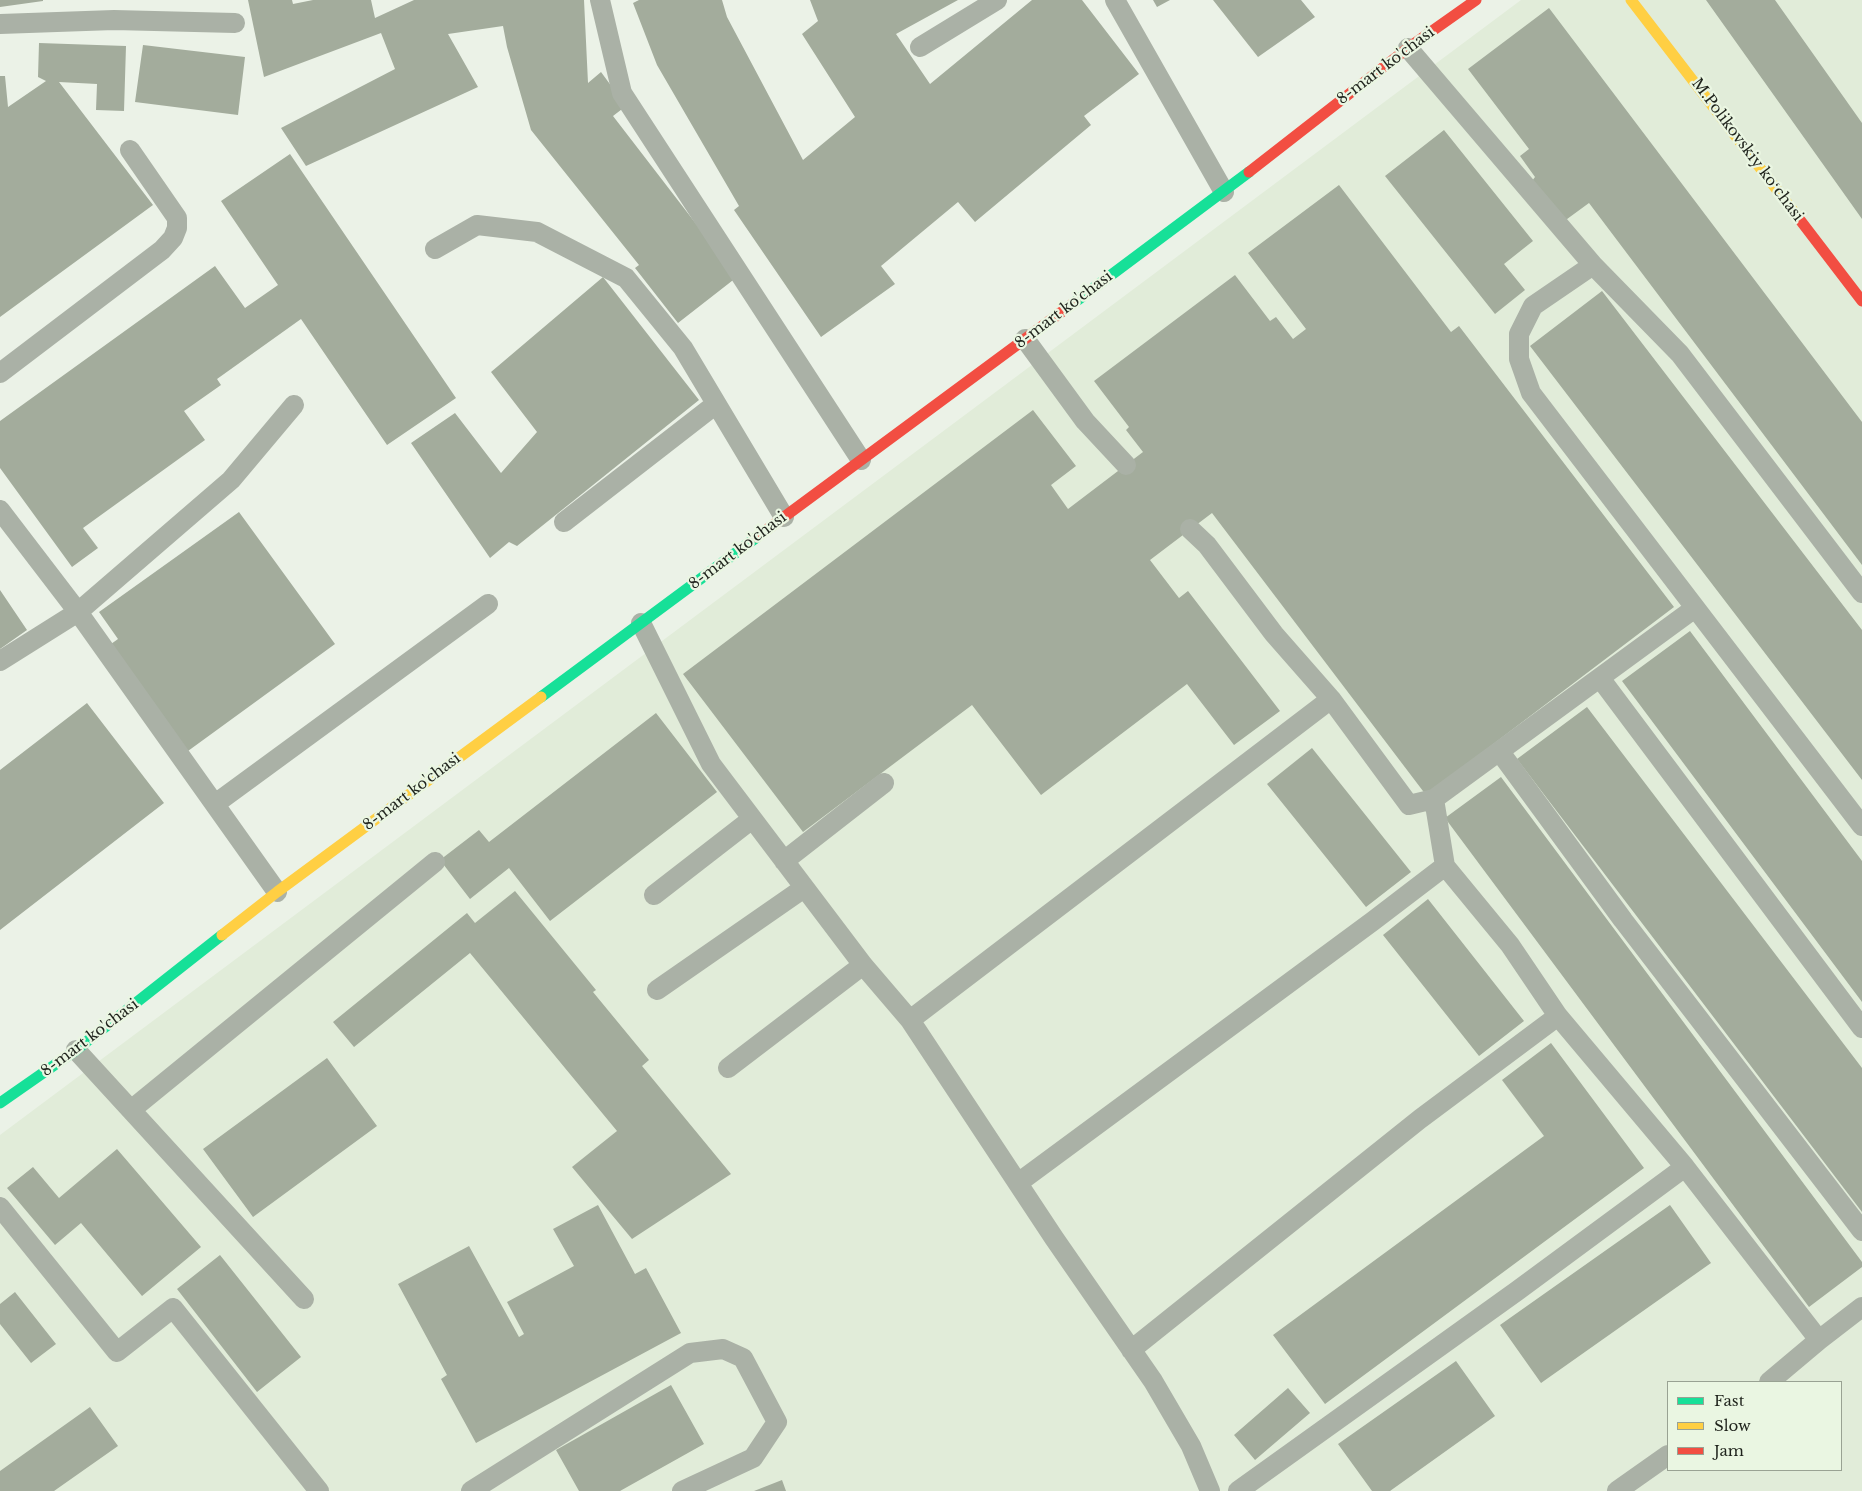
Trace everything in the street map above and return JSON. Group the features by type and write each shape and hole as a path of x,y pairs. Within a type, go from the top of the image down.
{"street":[{"name":"8-mart ko'chasi","path":"0,1103 76,1050 277,892 1224,192 1408,48 1476,0"},
{"name":"M.Polikovskiy koʻchasi","path":"1631,0 1862,301"}],"lane":[{"path":"600,0 622,93 861,460"},
{"path":"920,48 997,0"},
{"path":"1115,0 1224,192"},
{"path":"0,24 114,20 235,23"},
{"path":"1408,48 1593,265 1680,354 1862,593"},
{"path":"0,373 162,250 173,238 178,228 177,218 130,150"},
{"path":"435,249 477,225 537,232 626,278 683,348 784,517"},
{"path":"1593,265 1533,306 1519,334 1519,359 1530,393 1862,826"},
{"path":"1025,339 1085,421 1126,465"},
{"path":"564,522 716,404"},
{"path":"0,661 78,612 231,480 294,405"},
{"path":"0,510 78,612 277,892"},
{"path":"1190,529 1207,545 1274,634 1331,699 1409,805 1434,799 1695,608"},
{"path":"215,804 488,604"},
{"path":"641,623 711,764 863,965 910,1020 1018,1184 1152,1381 1191,1446 1210,1491"},
{"path":"1600,678 1862,1028"},
{"path":"910,1020 1331,699"},
{"path":"1500,752 1623,920 1862,1231"},
{"path":"784,861 884,783"},
{"path":"1434,799 1445,866 1510,945 1558,1016 1685,1167 1819,1340"},
{"path":"654,895 752,819"},
{"path":"131,1110 435,862"},
{"path":"1018,1184 1445,866"},
{"path":"657,990 804,888"},
{"path":"728,1068 863,965"},
{"path":"1131,1350 1420,1119 1558,1016"},
{"path":"76,1050 304,1300"},
{"path":"1238,1491 1517,1291 1685,1167"},
{"path":"0,1207 117,1352 173,1308 319,1491"},
{"path":"1770,1381 1819,1340 1862,1308"},
{"path":"472,1491 690,1353 723,1349 743,1358 777,1422 753,1458 682,1491"},
{"path":"1617,1491 1667,1457"}],"shaded area":[{"path":"1521,0 1862,0 1862,1491 0,1491 0,1135"}],"building":[{"path":"0,0 43,0 43,1 0,7"},
{"path":"248,0 292,0 293,4 313,0 371,0 375,18 414,0 584,0 588,83 601,72 626,106 613,116 737,277 678,323 635,268 639,265 531,130 507,47 503,26 448,34 478,87 306,166 281,128 395,69 381,33 264,77"},
{"path":"639,0 722,0 727,17 803,160 855,117 802,34 818,21 810,0 958,0 896,34 930,84 1032,0 1082,0 1139,74 1084,116 1091,125 975,222 958,202 881,266 895,284 821,337 734,210 739,206 657,65 633,3"},
{"path":"1153,0 1170,0 1157,7"},
{"path":"1213,0 1301,0 1315,17 1258,57"},
{"path":"1706,0 1775,0 1862,123 1862,219"},
{"path":"1549,8 1862,422 1862,565 1589,203 1563,222 1532,181 1535,177 1520,156 1529,149 1468,69"},
{"path":"39,43 126,46 124,111 96,110 97,84 59,82 153,205 0,317 0,76 5,76 8,107 46,81 38,77"},
{"path":"143,45 245,57 238,115 135,102"},
{"path":"1444,130 1533,241 1504,264 1525,290 1495,314 1385,176"},
{"path":"290,154 456,398 387,445 301,319 217,379 221,385 184,411 205,440 83,528 98,548 72,567 0,468 0,421 215,266 245,308 278,285 221,201"},
{"path":"1339,185 1451,332 1459,326 1674,607 1426,795 1212,513 1150,560 1179,598 1188,591 1280,711 1234,745 1187,684 1041,795 972,705 803,832 683,674 1033,410 1076,466 1051,485 1068,509 1143,452 1126,430 1129,427 1094,381 1235,275 1270,321 1276,317 1293,339 1306,329 1248,253"},
{"path":"603,277 699,400 517,546 509,542 490,558 411,443 455,413 501,473 537,432 491,372"},
{"path":"1602,291 1862,630 1862,780 1530,346"},
{"path":"239,512 335,644 188,751 111,644 118,639 99,612"},
{"path":"0,590 27,630 0,649"},
{"path":"1690,631 1862,861 1862,1002 1622,681"},
{"path":"87,703 164,803 0,930 0,770"},
{"path":"1587,707 1862,1068 1862,1212 1517,759"},
{"path":"656,713 717,792 550,921 509,868 470,899 440,860 479,830 489,842"},
{"path":"1312,748 1411,872 1366,907 1267,784"},
{"path":"1501,777 1862,1262 1862,1267 1809,1307 1445,818"},
{"path":"515,891 596,990 593,992 649,1060 642,1066 731,1174 632,1239 572,1167 617,1131 470,953 354,1047 333,1022 467,913 475,923"},
{"path":"1428,899 1524,1021 1479,1056 1383,935"},
{"path":"1551,1043 1644,1168 1325,1404 1273,1335 1544,1136 1502,1080"},
{"path":"327,1058 377,1126 253,1217 203,1149"},
{"path":"117,1149 201,1247 142,1296 81,1223 55,1245 7,1188 33,1167 59,1198"},
{"path":"598,1205 635,1274 646,1268 681,1333 476,1443 441,1379 447,1375 398,1284 469,1246 519,1337 524,1334 507,1302 574,1266 553,1229"},
{"path":"1670,1205 1711,1263 1541,1383 1500,1325"},
{"path":"220,1255 301,1357 257,1392 177,1289"},
{"path":"15,1292 56,1344 31,1363 0,1324 0,1304"},
{"path":"1456,1361 1495,1416 1390,1491 1372,1491 1338,1444"},
{"path":"671,1385 704,1444 620,1491 579,1491 556,1450"},
{"path":"1288,1388 1310,1413 1255,1460 1234,1435"},
{"path":"90,1407 118,1446 54,1491 0,1491 0,1471"},
{"path":"782,1480 786,1491 754,1491"}],"traffic: fast":[{"path":"1075,302 1249,172"},
{"path":"541,697 757,537"},
{"path":"0,1103 76,1050 222,935"}],"traffic: slow":[{"path":"1631,0 1797,216"},
{"path":"222,935 277,892 541,697"}],"traffic: jam":[{"path":"1249,172 1408,48 1476,0"},
{"path":"1797,216 1862,301"},
{"path":"757,537 1075,302"}]}
